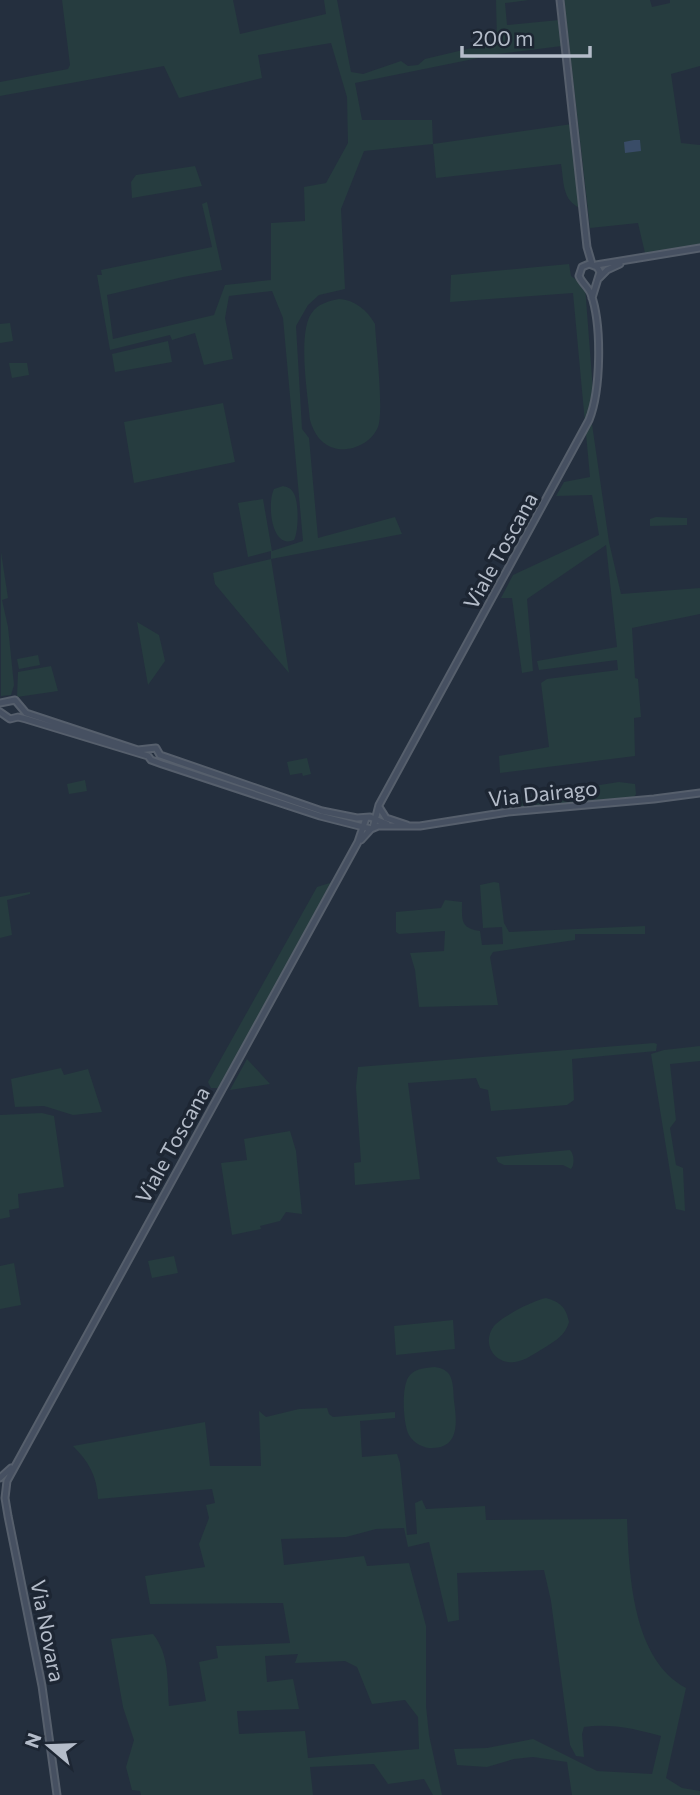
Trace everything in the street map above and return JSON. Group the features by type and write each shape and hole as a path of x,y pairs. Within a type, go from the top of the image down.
{"street":[{"name":"Viale Toscana","path":"561,0 587,247 593,265 599,269 592,298"},
{"name":"Viale Toscana","path":"369,818 379,805 588,423 595,403 599,375 592,298 579,276 587,247"},
{"path":"582,267 700,248"},
{"path":"584,283 591,285 607,270 629,260"},
{"path":"18,717 22,710 20,704 15,700 2,703 2,714 10,719 18,717 150,756 320,816 370,827 390,825"},
{"path":"22,710 138,750 157,760 160,755"},
{"path":"150,756 156,748 160,755 181,764 324,811 369,818 390,825"},
{"name":"Via Dairago","path":"390,825 414,827 508,812 700,793"},
{"path":"379,805 386,818 414,827"},
{"path":"369,818 376,824 370,827"},
{"path":"369,818 363,821 370,827"},
{"name":"Viale Toscana","path":"6,1490 16,1463 358,842 370,827"},
{"name":"Viale Toscana","path":"0,1480 16,1463"},
{"path":"0,1480 6,1490 0,1498"},
{"name":"Via Novara","path":"6,1490 8,1516 42,1686 57,1795"},
{"name":"Via Novara","path":"0,1503 8,1516"}],"green space":[{"path":"62,0 233,0 240,34 326,14 324,0 337,0 351,72 363,74 401,61 408,66 418,65 425,59 497,42 496,0 529,0 505,3 507,25 559,20 562,46 498,54 355,83 362,120 432,120 433,144 364,151 341,209 345,289 319,295 308,305 296,326 302,429 309,438 318,538 395,517 402,534 271,559 271,551 248,557 238,503 263,499 272,551 303,541 283,318 272,291 229,296 225,318 233,359 204,365 195,333 172,340 170,335 110,350 97,275 102,275 101,270 212,247 202,204 207,202 222,270 107,295 113,339 214,315 225,285 271,280 271,223 305,221 304,187 326,183 348,143 347,97 331,43 258,55 262,78 179,98 164,66 0,96 0,82 68,69 70,65"},
{"path":"564,0 650,0 652,7 670,3 670,0 700,0 700,66 671,74 681,143 700,145 700,245 645,253 638,223 590,228"},
{"path":"572,124 580,208 574,205 567,195 561,164 436,178 433,144"},
{"path":"195,166 202,186 132,198 131,182 136,175"},
{"path":"569,264 571,276 585,286 593,391 592,424 609,542 621,594 700,588 700,614 632,628 641,717 634,718 635,756 500,773 499,756 549,747 541,683 547,679 618,670 617,660 539,670 537,661 617,647 606,545 527,599 533,671 522,673 512,598 501,598 513,575 599,535 592,495 556,496 564,482 590,477 573,293 450,302 451,275"},
{"path":"339,299 360,307 375,324 380,419 371,437 350,449 327,445 314,430 310,420 304,362 306,331 314,310"},
{"path":"10,323 13,341 0,343 0,324"},
{"path":"168,341 172,362 115,372 112,354"},
{"path":"9,363 27,363 29,375 12,378"},
{"path":"223,403 235,462 134,483 124,422"},
{"path":"283,486 289,488 295,496 297,523 294,540 286,541 280,538 273,524 272,496 274,489"},
{"path":"687,518 687,525 650,526 650,519"},
{"path":"1,552 8,598 2,600 8,627 14,685 11,695 1,696"},
{"path":"271,559 289,673 215,584 213,573"},
{"path":"137,622 159,635 165,661 148,685"},
{"path":"38,655 40,665 19,669 17,659"},
{"path":"51,666 58,691 17,697 18,672"},
{"path":"307,758 311,774 290,775 287,762"},
{"path":"85,780 87,791 69,794 67,784"},
{"path":"619,782 635,784 636,794 633,799 505,810 503,800"},
{"path":"333,882 220,1088 211,1088 208,1082 317,887"},
{"path":"499,883 504,923 509,932 645,926 645,934 575,934 575,940 493,952 490,957 498,1005 419,1007 415,970 410,953 444,951 445,931 399,934 396,932 396,912 441,908 445,900 462,902 463,922 469,928 480,931 482,945 503,944 502,927 483,928 480,885"},
{"path":"30,892 7,900 12,935 0,938 0,897"},
{"path":"657,1044 656,1051 572,1059 574,1100 567,1105 491,1111 488,1090 480,1088 476,1078 408,1083 420,1179 355,1185 354,1163 361,1162 356,1087 358,1067"},
{"path":"700,1046 700,1061 670,1064 676,1120 670,1128 676,1165 683,1168 685,1211 676,1209 651,1054"},
{"path":"247,1059 270,1084 230,1090"},
{"path":"61,1068 64,1075 88,1069 102,1112 73,1115 44,1106 15,1107 11,1079"},
{"path":"42,1113 54,1116 64,1187 18,1194 19,1208 9,1210 10,1217 0,1219 0,1115"},
{"path":"290,1131 296,1151 302,1214 286,1212 280,1221 260,1226 261,1229 232,1235 221,1163 247,1160 244,1139"},
{"path":"570,1150 574,1159 571,1169 563,1165 504,1165 498,1162 496,1157"},
{"path":"174,1256 178,1273 152,1278 148,1261"},
{"path":"14,1263 21,1305 0,1309 0,1266"},
{"path":"546,1298 559,1303 566,1312 569,1322 562,1334 522,1360 501,1360 489,1346 490,1333 494,1326 518,1309"},
{"path":"453,1320 455,1349 396,1355 394,1326"},
{"path":"435,1367 446,1371 452,1380 456,1426 451,1440 439,1447 429,1448 411,1439 408,1433 404,1394 407,1380 412,1373"},
{"path":"327,1408 333,1417 395,1412 395,1418 360,1421 362,1457 397,1454 407,1535 417,1534 415,1503 422,1500 426,1509 485,1506 486,1520 627,1519 632,1589 644,1636 654,1657 668,1675 686,1688 666,1778 682,1788 700,1791 700,1795 572,1795 567,1762 533,1757 487,1767 457,1765 454,1749 487,1748 533,1739 597,1771 652,1774 661,1736 623,1727 584,1727 584,1757 576,1756 570,1745 551,1601 544,1570 457,1573 459,1620 448,1622 429,1542 408,1547 404,1528 376,1529 346,1537 281,1539 284,1565 364,1556 367,1566 409,1563 426,1626 426,1706 429,1735 442,1795 433,1795 424,1779 388,1784 374,1764 310,1767 313,1795 141,1795 140,1791 132,1790 126,1767 134,1740 123,1707 111,1639 153,1634 165,1660 169,1706 206,1701 199,1662 218,1658 216,1646 290,1643 283,1603 150,1604 145,1576 205,1567 199,1544 209,1518 206,1505 215,1503 212,1489 98,1499 91,1470 73,1446 205,1422 210,1466 261,1466 259,1411 266,1417 299,1409","holes":["298,1654 295,1663 345,1661 357,1667 372,1704 405,1700 418,1717 419,1749 308,1758 305,1731 239,1734 237,1711 299,1709 293,1679 267,1682 265,1656"]}],"water":[{"path":"640,140 641,151 625,153 624,142"}]}
